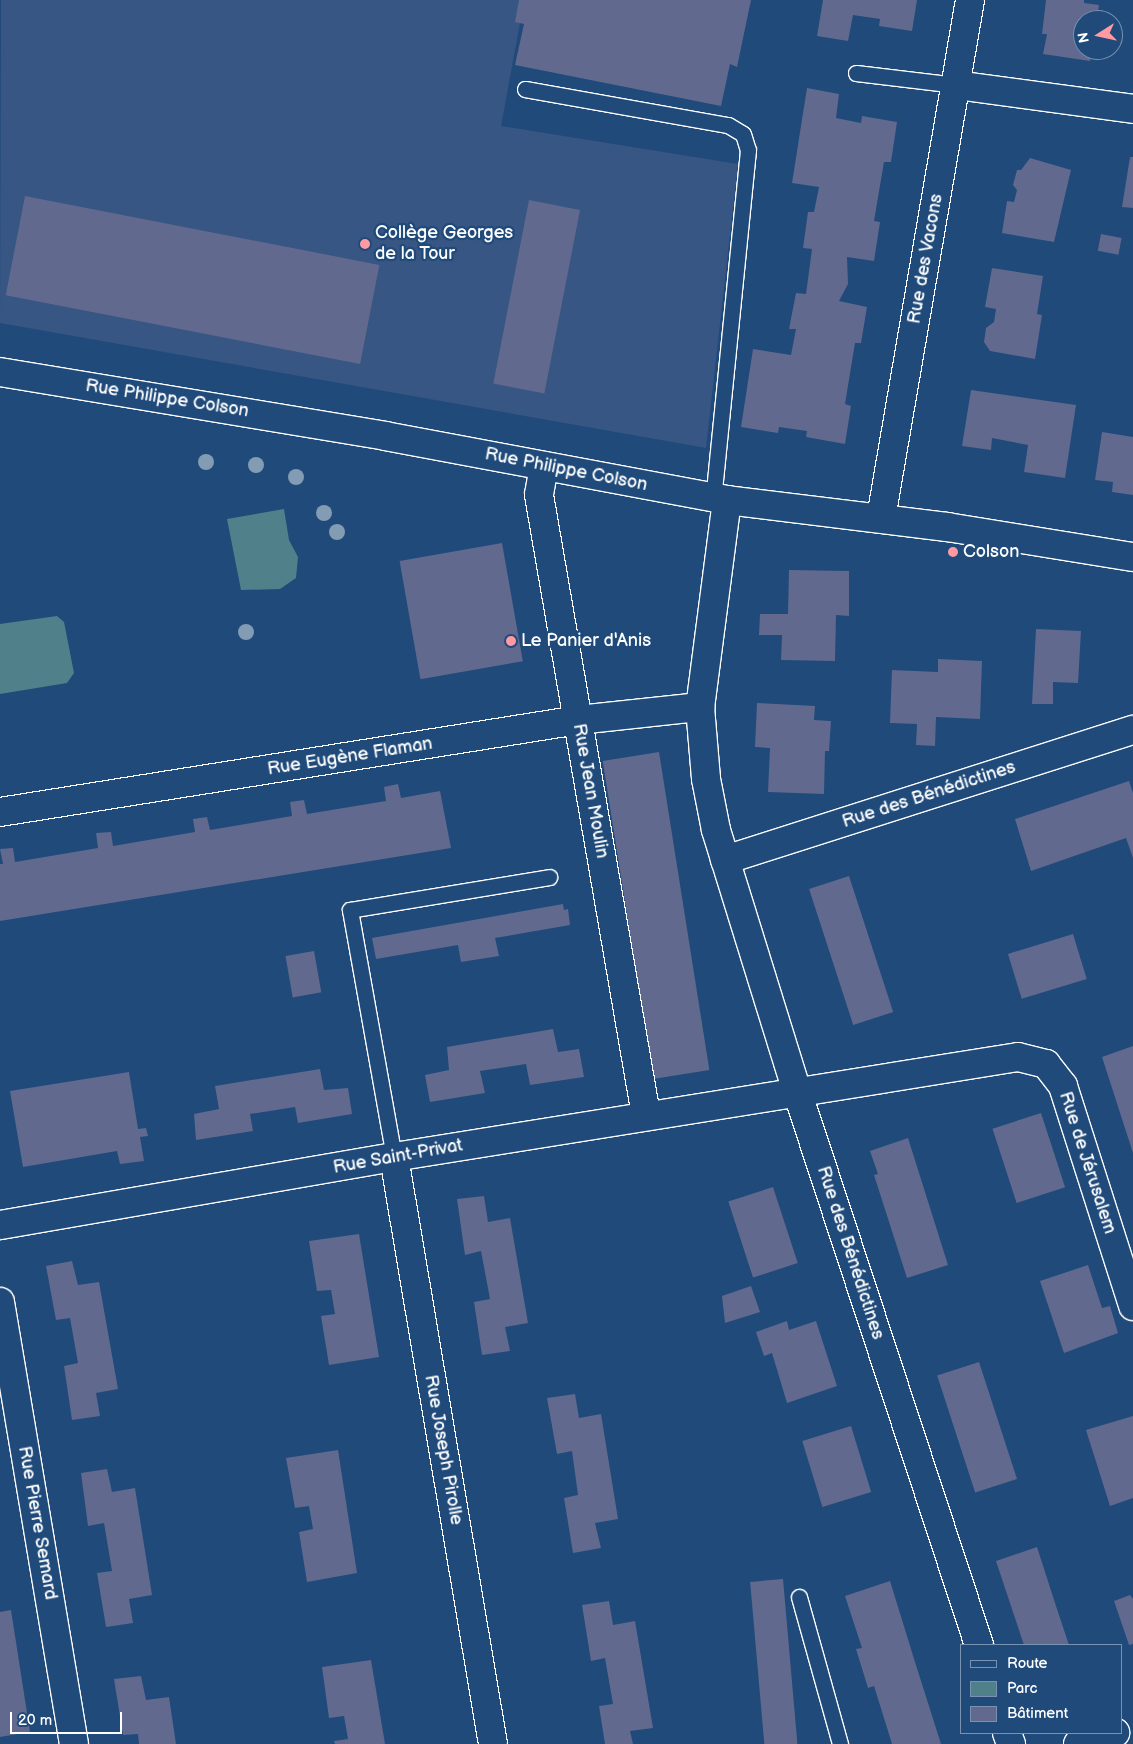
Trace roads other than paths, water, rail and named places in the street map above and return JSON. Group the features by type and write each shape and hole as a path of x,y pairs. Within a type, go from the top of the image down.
{"street":[{"name":"Rue des Vacons","path":"881,518 970,0"},
{"path":"956,85 1133,109"},
{"name":"Rue Philippe Colson","path":"0,372 385,436 720,499 881,518 1094,548 1133,557"},
{"name":"Rue Jean Moulin","path":"544,466 539,495 646,1115"},
{"name":"Rue des Bénédictines","path":"720,499 700,707 706,780 726,860 797,1090 979,1644"},
{"name":"Rue Eugène Flaman","path":"0,812 578,720 700,707"},
{"name":"Rue des Bénédictines","path":"726,860 1133,730"},
{"name":"Rue de Jérusalem","path":"797,1090 1018,1057 1046,1064 1063,1086 1133,1306"},
{"name":"Rue Saint-Privat","path":"0,1225 797,1090"},
{"name":"Rue Joseph Pirolle","path":"394,1157 493,1744"},
{"name":"Rue Pierre Semard","path":"0,1302 74,1744"},
{"path":"1078,1744 1112,1734"}],"lane":[{"path":"856,73 956,85"},
{"path":"525,89 728,125 743,134 748,150 720,499"},
{"path":"394,1157 350,910 549,877"},
{"path":"799,1598 840,1744"}],"place":[{"name":"Collège Georges de la Tour","path":"365,244"},
{"name":"Colson","path":"953,552"},
{"name":"Le Panier d'Anis","path":"511,641"}]}
